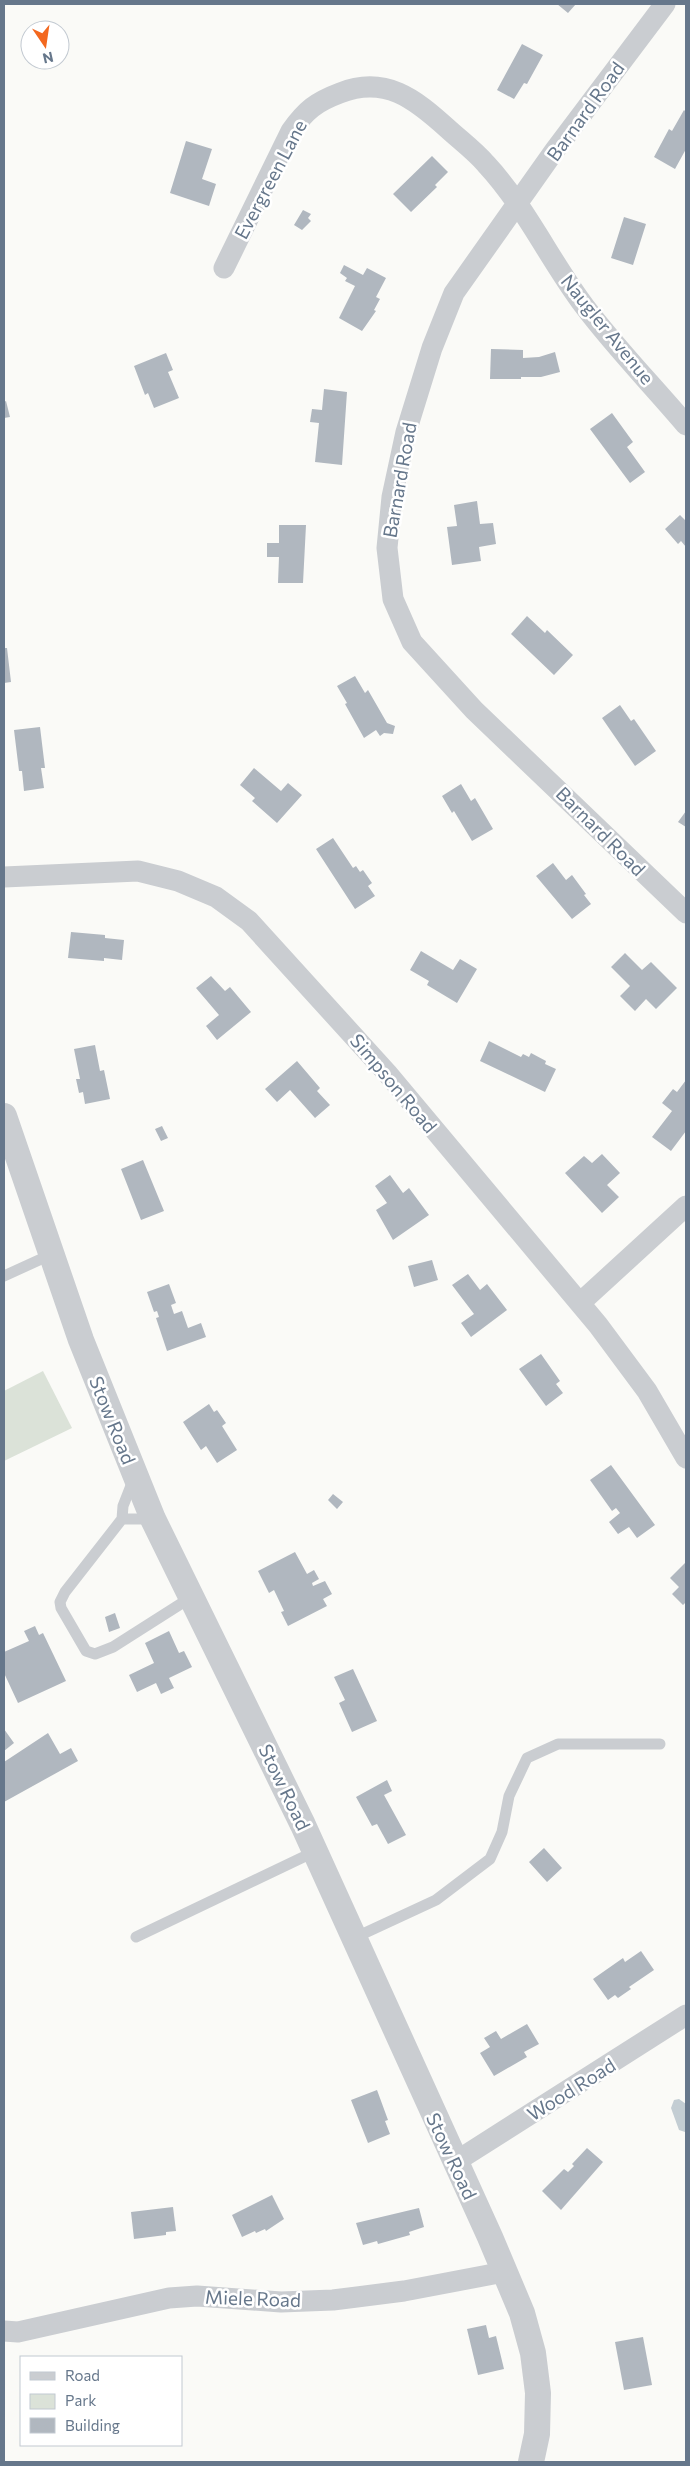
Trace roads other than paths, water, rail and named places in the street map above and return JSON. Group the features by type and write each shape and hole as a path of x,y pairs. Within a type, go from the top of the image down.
{"street":[{"name":"Barnard Road","path":"665,4 517,204 454,293 423,376 406,432 392,496 387,548 393,599 412,642 474,710 686,913"},
{"name":"Evergreen Lane","path":"224,268 291,131 306,111 321,100 347,90 375,85 396,91 423,107 486,164 517,204"},
{"name":"Naugler Avenue","path":"517,204 585,307 686,425"},
{"name":"Simpson Road","path":"4,876 138,871 178,881 216,896 248,921 360,1042 580,1303 623,1358 664,1419 686,1458"},
{"name":"Stow Road","path":"4,1116 80,1340 153,1519 190,1598 268,1751 316,1851 522,2313 533,2353 538,2393 537,2434 531,2462"},
{"path":"580,1303 686,1206"},
{"name":"Wood Road","path":"455,2162 686,2016"},
{"name":"Miele Road","path":"4,2330 18,2332 169,2298 197,2296 281,2302 333,2300 404,2291 504,2272"}],"lane":[{"path":"4,1276 50,1255"},
{"path":"136,1475 123,1506 122,1519 65,1592 60,1602 61,1608 86,1651 95,1654 113,1647 190,1598"},
{"path":"122,1519 153,1519"},
{"path":"354,1938 436,1900 490,1859 502,1832 509,1796 527,1758 558,1744 660,1744"},
{"path":"136,1938 316,1851"}]}
